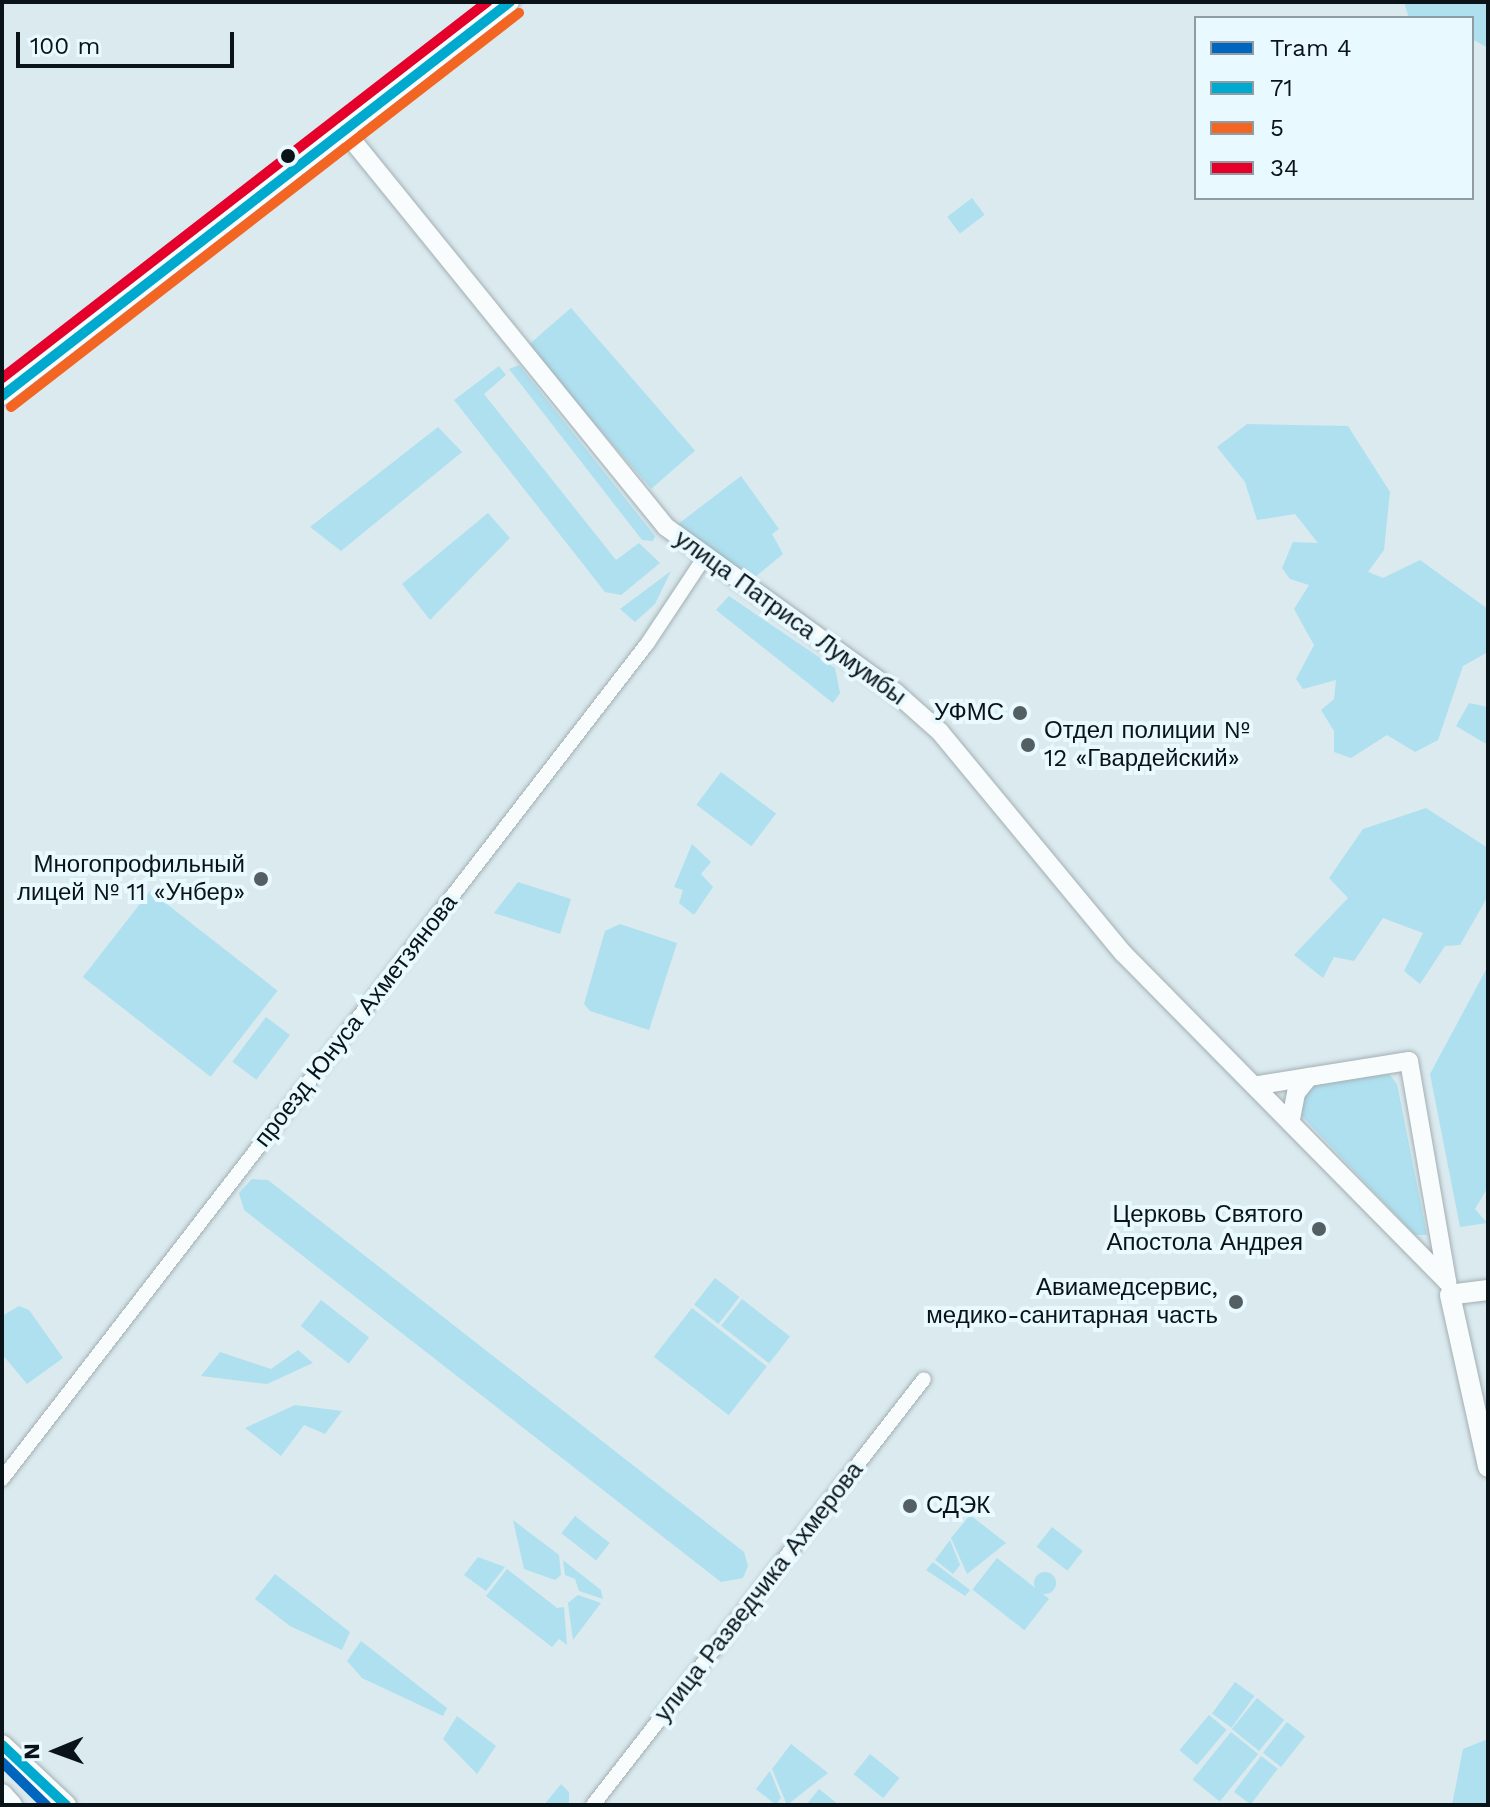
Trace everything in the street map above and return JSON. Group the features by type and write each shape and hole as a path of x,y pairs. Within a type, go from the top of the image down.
{"main road":[{"path":"1488,1290 1449,1288 1488,1467"},
{"path":"2,1745 66,1805"},
{"path":"2,1794 12,1805"}],"street":[{"path":"2,396 510,2"},
{"name":"улица Патриса Лумумбы","path":"344,130 633,492 704,558 895,692 940,732 1123,953 1259,1085 1449,1288"},
{"name":"проезд Юнуса Ахметзянова","path":"2,1479 647,644 704,558"},
{"path":"1259,1085 1409,1061 1449,1288"},
{"path":"1291,1119 1296,1093 1309,1077"},
{"name":"улица Разведчика Ахмерова","path":"593,1805 924,1379"}],"shaded area":[{"path":"1404,2 1488,2 1488,48 1474,40 1474,16 1408,16"},
{"path":"972,198 985,215 960,233 947,217"},
{"path":"571,308 695,451 651,489 527,346"},
{"path":"519,365 655,536 653,541 642,540 509,369"},
{"path":"499,366 506,375 484,394 616,560 639,543 660,563 621,595 605,592 454,400"},
{"path":"1247,424 1348,426 1390,492 1384,550 1368,572 1383,578 1420,560 1488,609 1488,652 1463,666 1438,740 1415,752 1387,735 1351,758 1334,752 1334,731 1321,710 1334,699 1336,680 1303,689 1296,679 1314,645 1294,609 1309,585 1290,579 1282,568 1293,542 1318,543 1295,514 1257,520 1245,482 1217,447"},
{"path":"438,427 462,452 341,551 310,527"},
{"path":"741,476 779,529 772,534 783,554 749,582 673,528"},
{"path":"488,513 510,538 430,620 402,584"},
{"path":"671,571 655,604 635,622 620,609"},
{"path":"729,596 835,668 840,693 833,703 716,610"},
{"path":"1469,703 1488,707 1488,745 1456,726"},
{"path":"721,772 776,814 751,846 696,805"},
{"path":"1426,808 1488,848 1488,896 1460,945 1445,946 1420,984 1404,971 1423,933 1383,918 1354,961 1334,957 1323,978 1294,955 1348,898 1329,878 1363,829"},
{"path":"692,844 711,862 701,874 713,887 694,915 679,903 683,890 674,887"},
{"path":"518,882 571,899 560,934 494,913"},
{"path":"150,891 278,991 211,1077 83,977"},
{"path":"620,924 677,943 649,1030 590,1011 584,1004 605,931"},
{"path":"1488,966 1488,1187 1475,1209 1487,1223 1460,1227 1430,1074"},
{"path":"266,1017 290,1035 256,1080 232,1062"},
{"path":"1389,1074 1397,1084 1427,1235 1415,1235 1301,1115 1307,1084"},
{"path":"252,1179 268,1180 744,1552 748,1566 743,1578 721,1582 244,1210 239,1193"},
{"path":"715,1278 739,1297 718,1324 694,1305"},
{"path":"742,1299 790,1337 769,1363 721,1326"},
{"path":"321,1300 369,1338 349,1364 301,1326"},
{"path":"19,1306 29,1310 63,1358 27,1384 2,1354 2,1316"},
{"path":"692,1308 767,1366 729,1415 654,1357"},
{"path":"298,1350 313,1363 267,1384 201,1376 220,1352 271,1369"},
{"path":"295,1405 342,1411 325,1434 304,1425 281,1456 245,1428"},
{"path":"970,1515 1006,1543 967,1574 951,1538"},
{"path":"575,1516 610,1543 596,1560 561,1533"},
{"path":"513,1520 559,1555 561,1575 555,1580 524,1569"},
{"path":"1052,1527 1083,1551 1067,1571 1037,1547"},
{"path":"950,1540 960,1565 953,1574 935,1560"},
{"path":"478,1557 505,1567 486,1591 464,1575"},
{"path":"997,1558 1049,1599 1024,1630 972,1590"},
{"path":"563,1560 601,1590 603,1599 579,1591 575,1579 565,1575"},
{"path":"933,1562 970,1590 965,1596 926,1570"},
{"path":"507,1569 557,1608 564,1607 567,1645 559,1639 552,1647 486,1596"},
{"path":"1045,1572 1053,1575 1056,1583 1053,1591 1045,1594 1037,1591 1034,1583 1037,1575"},
{"path":"275,1574 350,1632 342,1650 290,1626 255,1599"},
{"path":"578,1595 601,1603 573,1640 568,1603"},
{"path":"361,1641 447,1708 443,1716 362,1678 347,1661"},
{"path":"1235,1682 1254,1696 1231,1728 1212,1714"},
{"path":"1257,1698 1284,1720 1259,1751 1232,1729"},
{"path":"1209,1715 1227,1730 1197,1765 1179,1750"},
{"path":"457,1716 496,1746 477,1774 443,1739"},
{"path":"1287,1722 1305,1736 1281,1767 1263,1753"},
{"path":"1231,1732 1258,1754 1220,1801 1193,1779"},
{"path":"1488,1739 1488,1805 1452,1805 1463,1749"},
{"path":"791,1744 828,1773 787,1805 772,1769"},
{"path":"870,1754 900,1778 883,1798 854,1774"},
{"path":"1261,1756 1278,1769 1251,1805 1234,1792"},
{"path":"770,1771 781,1798 776,1805 756,1789"},
{"path":"561,1784 569,1792 569,1805 544,1805"},
{"path":"819,1789 839,1805 806,1805"}],"tram line":[{"name":"4","path":"2,1762 46,1805"}],"transit line":[{"name":"34","path":"2,378 487,2"},
{"name":"71","path":"2,396 510,2"},
{"name":"5","path":"11,407 519,13"},
{"name":"71","path":"2,1745 66,1805"}],"place":[{"name":"УФМС","path":"1020,713"},
{"name":"Отдел полиции № 12 «Гвардейский»","path":"1028,745"},
{"name":"Многопрофильный лицей № 11 «Унбер»","path":"261,879"},
{"name":"Церковь Святого Апостола Андрея","path":"1319,1229"},
{"name":"Авиамедсервис, медико-санитарная часть","path":"1236,1302"},
{"name":"СДЭК","path":"910,1506"}]}
